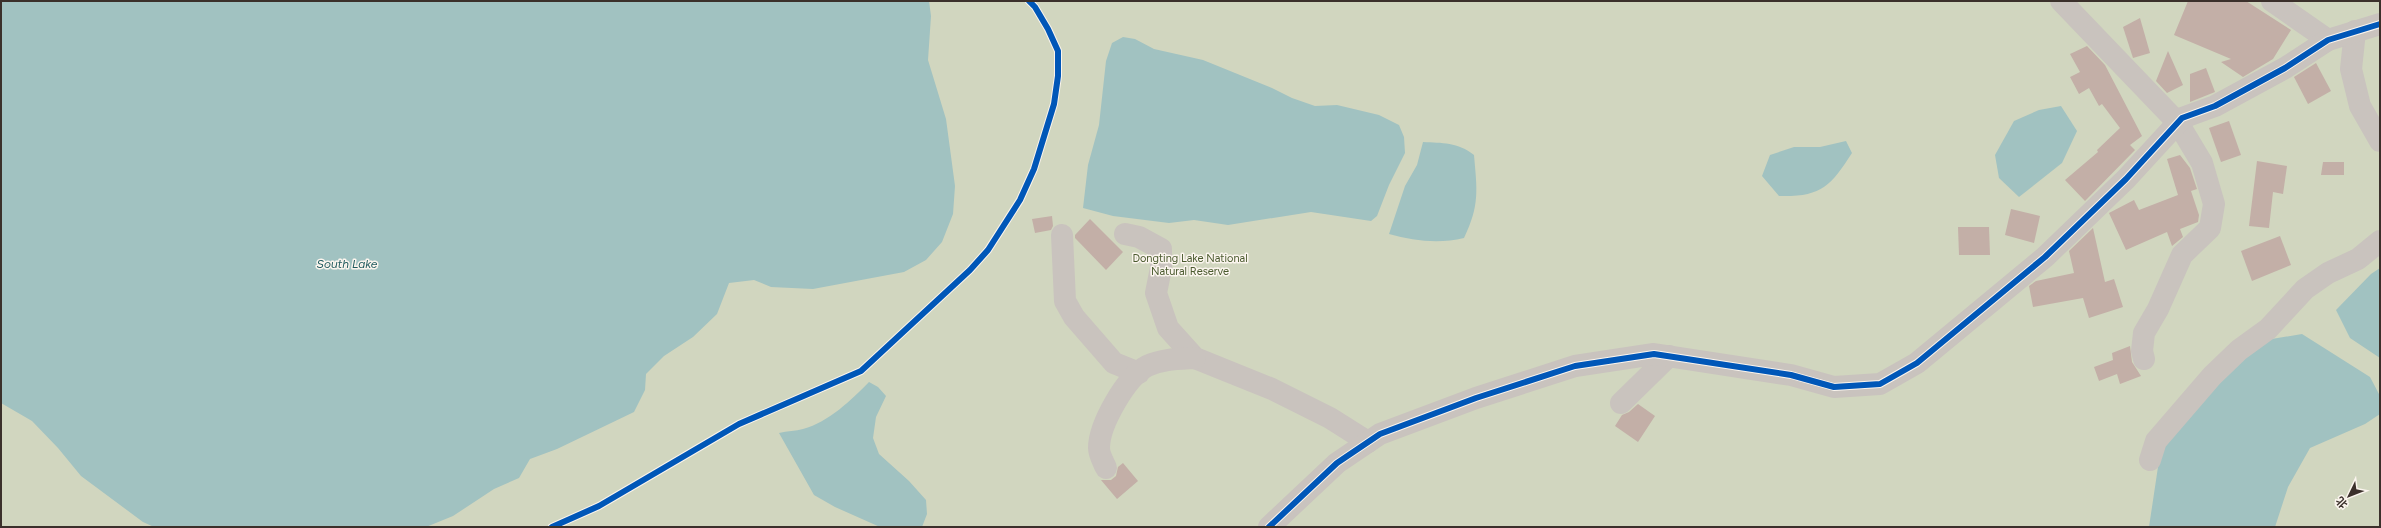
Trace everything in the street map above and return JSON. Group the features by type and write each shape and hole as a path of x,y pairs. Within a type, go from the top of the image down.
{"street":[{"path":"2061,1 2178,123 2202,163 2214,204 2210,228 2182,256 2158,309 2144,333 2142,351 2144,359"},
{"path":"2272,1 2328,40"},
{"path":"1269,527 1337,463 1380,434 1476,398 1575,366 1654,354 1791,375 1834,387 1880,384 1917,363 2045,257 2126,179 2182,118 2215,106 2285,68 2328,40 2380,24"},
{"path":"2355,32 2351,69 2360,106 2380,141"},
{"path":"1124,234 1139,237 1161,249 1161,268 1156,293 1168,328 1195,358"},
{"path":"1062,235 1065,301 1074,317 1114,363 1139,373"},
{"path":"2150,460 2156,441 2212,376 2239,350 2268,329 2305,289 2328,273 2358,259 2380,241"},
{"path":"1621,403 1669,356"},
{"path":"1106,468 1099,450 1109,413 1124,388 1139,373 1146,367 1164,360 1195,358 1272,389 1330,418 1368,442"}],"green space":[{"name":"Dongting Lake National Natural Reserve","path":"1,1 2380,1 2380,527 1,527"}],"water":[{"name":"South Lake","path":"1,1 929,1 931,16 928,60 946,119 955,186 953,214 942,242 926,260 904,272 813,289 771,287 754,280 729,283 717,314 693,337 664,356 646,374 645,390 634,412 557,449 530,459 519,478 494,489 453,516 426,527 154,527 143,522 81,476 58,448 32,421 1,403"},
{"path":"1123,37 1135,39 1154,49 1203,60 1272,88 1292,98 1315,106 1337,105 1379,115 1399,125 1404,137 1405,153 1389,185 1377,216 1371,221 1311,212 1228,225 1194,220 1169,223 1113,216 1083,208 1088,165 1099,125 1106,61 1112,43"},
{"path":"2061,106 2077,131 2062,163 2019,197 1999,178 1995,155 2014,121 2039,110"},
{"path":"1846,141 1852,153 1830,182 1815,192 1793,196 1779,196 1762,176 1770,155 1794,147 1820,147"},
{"path":"1423,142 1456,145 1474,155 1476,178 1475,206 1473,216 1464,238 1445,241 1426,241 1389,234 1405,186 1417,165"},
{"path":"2380,268 2380,358 2350,338 2336,310 2371,274"},
{"path":"2302,334 2370,377 2380,396 2380,414 2365,424 2310,448 2288,487 2275,527 2149,527 2161,447 2254,342"},
{"path":"869,382 878,387 886,396 876,417 873,438 879,454 909,481 926,500 927,514 922,527 880,527 835,507 814,495 779,433 813,426 831,416"}],"building":[{"path":"2188,1 2246,1 2291,30 2273,59 2243,77 2221,62 2231,59 2174,35"},
{"path":"2140,18 2150,53 2133,58 2123,27"},
{"path":"2087,46 2105,65 2142,136 2130,145 2135,150 2085,201 2065,180 2098,152 2097,150 2120,128 2102,104 2099,106 2089,88 2079,94 2070,77 2080,72 2070,54"},
{"path":"2168,51 2183,85 2167,93 2156,81"},
{"path":"2316,63 2331,91 2308,104 2294,77"},
{"path":"2206,68 2215,92 2190,102 2190,74"},
{"path":"2229,121 2241,155 2221,162 2209,128"},
{"path":"2180,155 2190,168 2197,189 2191,191 2199,215 2198,222 2180,229 2183,237 2172,246 2167,232 2126,250 2109,213 2134,200 2139,210 2178,195 2167,159"},
{"path":"2257,161 2287,166 2283,194 2273,192 2269,228 2249,226"},
{"path":"2323,162 2344,162 2344,175 2321,175"},
{"path":"2011,209 2040,216 2034,243 2005,235"},
{"path":"1052,216 1053,226 1051,230 1035,233 1032,219"},
{"path":"1090,219 1123,252 1106,270 1075,238 1075,235"},
{"path":"1958,227 1989,227 1990,255 1959,255"},
{"path":"2093,228 2105,282 2114,279 2123,307 2089,318 2083,298 2033,307 2029,286 2036,281 2074,273 2069,251"},
{"path":"2280,236 2291,265 2252,281 2241,251"},
{"path":"2130,346 2132,362 2141,376 2120,384 2117,374 2099,381 2094,367 2113,360 2112,353"},
{"path":"1638,404 1655,416 1638,442 1615,426 1622,415 1629,412"},
{"path":"1123,463 1138,481 1117,499 1101,480 1111,480 1116,476 1118,467"}],"cycle path":[{"path":"552,527 599,506 739,424 861,371 970,270 988,250 1020,200 1034,169 1054,104 1058,76 1058,51 1048,29 1035,7 1029,1"},
{"path":"1269,527 1337,463 1380,434 1476,398 1575,366 1654,354 1791,375 1834,387 1880,384 1917,363 2045,257 2126,179 2182,118 2215,106 2285,68 2328,40 2380,24"}]}
